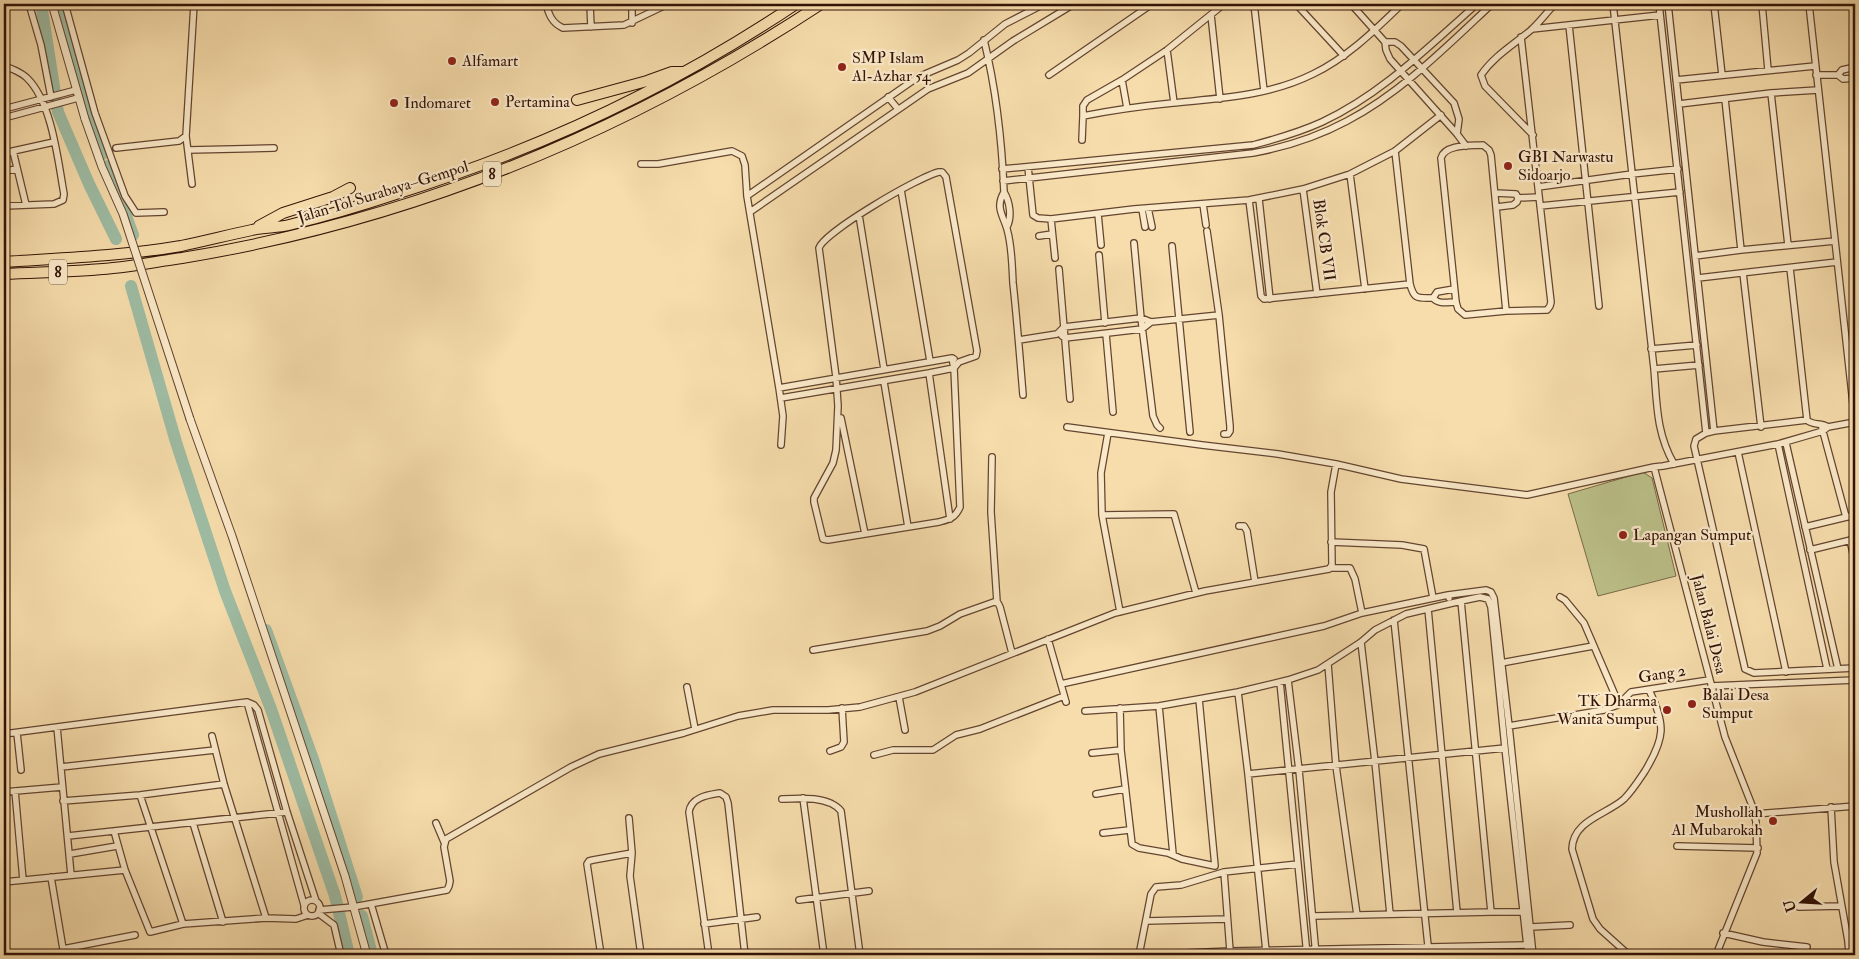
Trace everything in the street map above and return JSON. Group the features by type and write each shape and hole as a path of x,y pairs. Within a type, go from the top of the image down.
{"highway":[{"name":"Jalan Tol Surabaya–Gempol","path":"4,262 131,252 180,246 254,229 287,226 354,208 434,182 511,154 645,94 743,38 796,4"},
{"name":"Jalan Tol Surabaya–Gempol","path":"4,274 112,269 263,243 355,220 438,194 576,140 654,102 714,70 820,4"},
{"path":"577,100 672,72 685,71"},
{"path":"254,229 283,214 326,199 350,188"}],"street":[{"path":"29,4 41,45 52,97"},
{"path":"52,4 62,9"},
{"path":"192,184 186,136 194,4"},
{"path":"546,4 551,19 556,25 563,28 624,25 668,4"},
{"path":"550,4 551,19"},
{"path":"590,4 590,27"},
{"path":"632,4 632,22"},
{"path":"748,196 926,72 958,60 1005,24 1044,4"},
{"path":"750,212 928,89 968,73 1013,41 1074,4"},
{"path":"1049,75 1152,4"},
{"path":"1082,140 1083,106 1087,100 1122,80 1167,50 1224,4"},
{"path":"1254,4 1264,92"},
{"path":"1296,4 1344,56"},
{"path":"1351,4 1385,42 1390,59 1458,134 1466,146"},
{"path":"1083,116 1127,108 1220,99 1282,87 1313,74 1344,56 1402,4"},
{"path":"1002,169 1253,145 1285,136 1321,122 1360,102 1415,61 1477,4"},
{"path":"1003,181 1253,154 1281,148 1347,121 1375,104 1422,69 1492,4"},
{"path":"1533,135 1485,86 1481,80 1481,75 1495,58 1532,29 1555,4"},
{"path":"1613,4 1661,434 1667,452 1674,464"},
{"path":"1659,4 1696,345 1700,364 1706,433"},
{"path":"1668,4 1714,431"},
{"path":"1714,4 1722,75"},
{"path":"1762,4 1768,70"},
{"path":"1068,427 1278,454 1336,464 1401,479 1526,495 1654,466 1786,443 1825,429 1855,422 1809,4"},
{"path":"62,9 75,91 94,113 125,196 136,213 164,212"},
{"path":"62,9 83,100 85,117 102,167 124,214 190,420 232,536 345,876 350,908 367,955"},
{"path":"1211,15 1220,99"},
{"path":"1532,29 1660,15"},
{"path":"1569,25 1599,306"},
{"path":"1506,311 1496,193 1489,150 1483,145 1448,149 1442,153 1441,158 1454,289 1458,309 1465,314 1546,310 1550,306 1521,37"},
{"path":"984,40 998,121 1004,192 1008,198 1010,212 1007,227 1023,395"},
{"path":"1385,42 1395,42 1454,103 1460,119 1458,134"},
{"path":"1167,50 1174,103"},
{"path":"4,66 27,78 42,99 54,142 64,197 60,203 54,204 4,206"},
{"path":"1676,80 1816,66"},
{"path":"1838,75 1842,70 1855,67"},
{"path":"1816,76 1838,75 1843,78 1855,78"},
{"path":"1122,80 1127,108"},
{"path":"1679,104 1771,93 1818,90"},
{"path":"4,109 75,91"},
{"path":"1771,93 1788,245"},
{"path":"888,97 898,110"},
{"path":"4,118 55,104 83,100"},
{"path":"1725,100 1742,250"},
{"path":"85,117 94,113"},
{"path":"1028,167 1033,215 1038,218 1051,219 1145,208 1259,199 1303,189 1350,174 1394,152 1441,115"},
{"path":"106,143 116,148 179,141 186,136"},
{"path":"4,153 54,142"},
{"path":"1253,145 1253,154"},
{"path":"110,155 116,148"},
{"path":"188,150 274,148"},
{"path":"13,151 26,205"},
{"path":"641,164 658,164 735,151 742,156 781,398 783,416 782,445"},
{"path":"1394,152 1410,284 1415,296 1418,298 1433,298 1436,302 1441,303 1456,302"},
{"path":"4,171 17,169"},
{"path":"1538,187 1678,169"},
{"path":"781,398 837,388 884,382 954,368 959,362 975,358 977,351 946,177 942,172 901,190 859,215 826,238 820,243 818,248 836,377 837,388 838,406 838,436 833,463 814,498 821,536 825,540 908,527 954,517 960,508 954,368 952,358"},
{"path":"1350,174 1365,289"},
{"path":"1679,183 1686,182"},
{"name":"Blok CB VII","path":"1303,189 1317,294"},
{"path":"901,190 930,362"},
{"path":"1496,193 1511,192 1516,194 1518,198"},
{"path":"1540,206 1680,192"},
{"path":"1518,198 1539,198"},
{"path":"1497,207 1513,205 1517,202 1518,198"},
{"path":"1259,199 1270,299"},
{"path":"1249,200 1261,296 1264,299 1410,284"},
{"path":"1203,204 1219,315 1230,426 1228,434 1224,434"},
{"path":"1145,208 1149,227"},
{"path":"1098,214 1101,245"},
{"path":"859,215 884,369"},
{"path":"1051,219 1055,258"},
{"path":"1039,236 1052,234"},
{"path":"1695,256 1835,241"},
{"path":"1134,243 1153,416 1156,425 1160,428"},
{"path":"1172,246 1190,432"},
{"path":"1099,255 1105,323"},
{"path":"1698,278 1837,262"},
{"path":"1688,270 1696,268"},
{"path":"1790,268 1807,420 1812,424 1824,424 1846,517"},
{"path":"1059,269 1070,399"},
{"path":"1743,274 1761,427"},
{"path":"1433,298 1437,292 1454,289"},
{"path":"1057,334 1064,327 1141,318 1151,322 1219,315"},
{"path":"1019,340 1057,334 1065,338 1106,334 1142,329 1151,322"},
{"path":"1106,334 1114,412"},
{"path":"1651,349 1696,345"},
{"path":"1698,357 1706,356"},
{"path":"779,388 952,358 959,362"},
{"path":"1654,369 1700,364"},
{"path":"908,365 910,377"},
{"path":"929,373 950,519"},
{"path":"884,382 908,527"},
{"path":"838,406 865,534"},
{"path":"1807,420 1706,433 1695,441 1696,460 1745,669 1754,673 1855,668"},
{"path":"1108,433 1101,474 1102,515 1120,612"},
{"path":"1786,443 1838,669"},
{"path":"1778,444 1827,669"},
{"path":"1738,452 1786,672"},
{"path":"992,457 991,512 997,602 1012,653"},
{"path":"1331,568 1331,492 1336,464"},
{"name":"Jalan Balai Desa","path":"1654,466 1725,737 1755,814 1758,848 1753,865 1716,955"},
{"path":"1102,515 1174,514 1196,593"},
{"path":"1805,527 1855,515"},
{"path":"1240,526 1244,526 1247,531 1255,582"},
{"path":"1798,540 1807,537"},
{"path":"1810,550 1853,539 1855,564"},
{"path":"1331,542 1402,545 1424,549 1433,598"},
{"path":"444,842 450,836 588,758 599,754 750,713 772,710 828,710 860,707 899,697 1120,612 1196,593 1331,568 1350,568 1355,579 1362,613"},
{"path":"1061,684 1324,626 1362,613 1448,595 1486,590 1491,592 1494,598 1534,955"},
{"path":"1448,595 1449,603"},
{"path":"1085,711 1160,706 1238,692 1288,680 1328,664 1376,630 1406,614 1480,597 1488,599 1490,603 1528,955"},
{"path":"1560,597 1584,623 1615,695 1622,702"},
{"path":"1461,601 1491,912"},
{"path":"813,650 928,631 960,614 997,602"},
{"path":"1428,609 1457,912"},
{"path":"1394,620 1429,955"},
{"path":"874,755 893,750 933,750 956,735 980,729 1065,699 1048,639"},
{"path":"1361,642 1376,762 1390,914"},
{"path":"1501,663 1593,646"},
{"path":"1328,664 1336,766 1357,916"},
{"path":"1288,680 1299,770 1316,952"},
{"name":"Gang 2","path":"1509,726 1604,710 1618,705 1631,692 1710,683 1855,680"},
{"path":"1280,682 1307,952"},
{"path":"687,687 695,729"},
{"path":"1629,955 1600,929 1592,919 1572,849 1572,842 1578,829 1624,798 1640,779 1656,753 1660,737 1661,719 1649,690"},
{"path":"1238,692 1266,951"},
{"path":"899,697 905,730"},
{"path":"1199,699 1216,874"},
{"path":"247,702 304,910 308,915"},
{"path":"4,734 247,702 254,705 258,710 287,812 316,901 319,905 319,912 334,925 341,955"},
{"path":"1160,706 1173,854"},
{"path":"830,751 841,747 844,742 842,708"},
{"path":"1120,708 1121,750 1131,841 1136,847 1173,854 1182,859 1215,866"},
{"path":"57,727 71,875"},
{"path":"17,733 21,770"},
{"path":"212,736 224,784 266,918"},
{"path":"1248,774 1505,748"},
{"path":"61,767 215,750"},
{"path":"1092,753 1121,750"},
{"path":"64,802 140,795 224,784"},
{"path":"4,792 62,787"},
{"path":"1096,794 1125,789"},
{"path":"15,791 23,880"},
{"path":"709,955 689,807 694,800 720,793 726,797 728,803 745,955"},
{"path":"140,795 183,924"},
{"path":"803,798 824,955"},
{"path":"782,800 810,798 836,806 841,811 860,955"},
{"path":"1755,814 1855,806"},
{"path":"1831,807 1834,862 1849,955"},
{"path":"68,836 287,812"},
{"path":"628,818 632,853 630,876 641,955"},
{"path":"194,823 223,922"},
{"path":"114,832 125,870 150,932 183,924 266,918 296,920 308,915 313,916 319,912 447,890 450,881 444,842 436,823"},
{"path":"1103,833 1129,830"},
{"path":"1295,838 1305,837"},
{"path":"70,854 117,846"},
{"path":"1677,846 1758,848"},
{"path":"601,955 587,864 593,860 632,853"},
{"path":"1298,864 1224,872 1181,885 1156,887 1151,894 1139,955 1230,951 1316,952 1527,945"},
{"path":"4,882 125,870"},
{"path":"1224,872 1230,951"},
{"path":"51,877 63,952 135,935"},
{"path":"799,900 869,891"},
{"path":"304,905 309,900 316,901"},
{"path":"371,904 386,955"},
{"path":"1799,907 1841,906"},
{"path":"1314,916 1523,912"},
{"path":"704,924 758,917"},
{"path":"1146,921 1227,919"},
{"path":"1531,927 1570,925"},
{"path":"1724,933 1763,942 1807,947"}],"green space":[{"name":"Lapangan Sumput","path":"1643,472 1652,478 1676,576 1598,596 1568,494"}],"waterway":[{"path":"41,4 58,112 89,184 116,239"},
{"path":"60,4 83,93 103,154"},
{"path":"108,166 133,235"},
{"path":"131,286 176,442 225,591 271,709 335,896 349,955"},
{"path":"266,630 313,759 357,897"},
{"path":"362,916 372,955"}],"place":[{"name":"Alfamart","path":"452,61"},
{"name":"SMP Islam Al-Azhar 54","path":"842,67"},
{"name":"Pertamina","path":"495,102"},
{"name":"Indomaret","path":"394,103"},
{"name":"GBI Narwastu Sidoarjo","path":"1508,166"},
{"name":"Lapangan Sumput","path":"1623,535"},
{"name":"Balai Desa Sumput","path":"1692,704"},
{"name":"TK Dharma Wanita Sumput","path":"1667,710"},
{"name":"Mushollah Al Mubarokah","path":"1773,821"}]}
